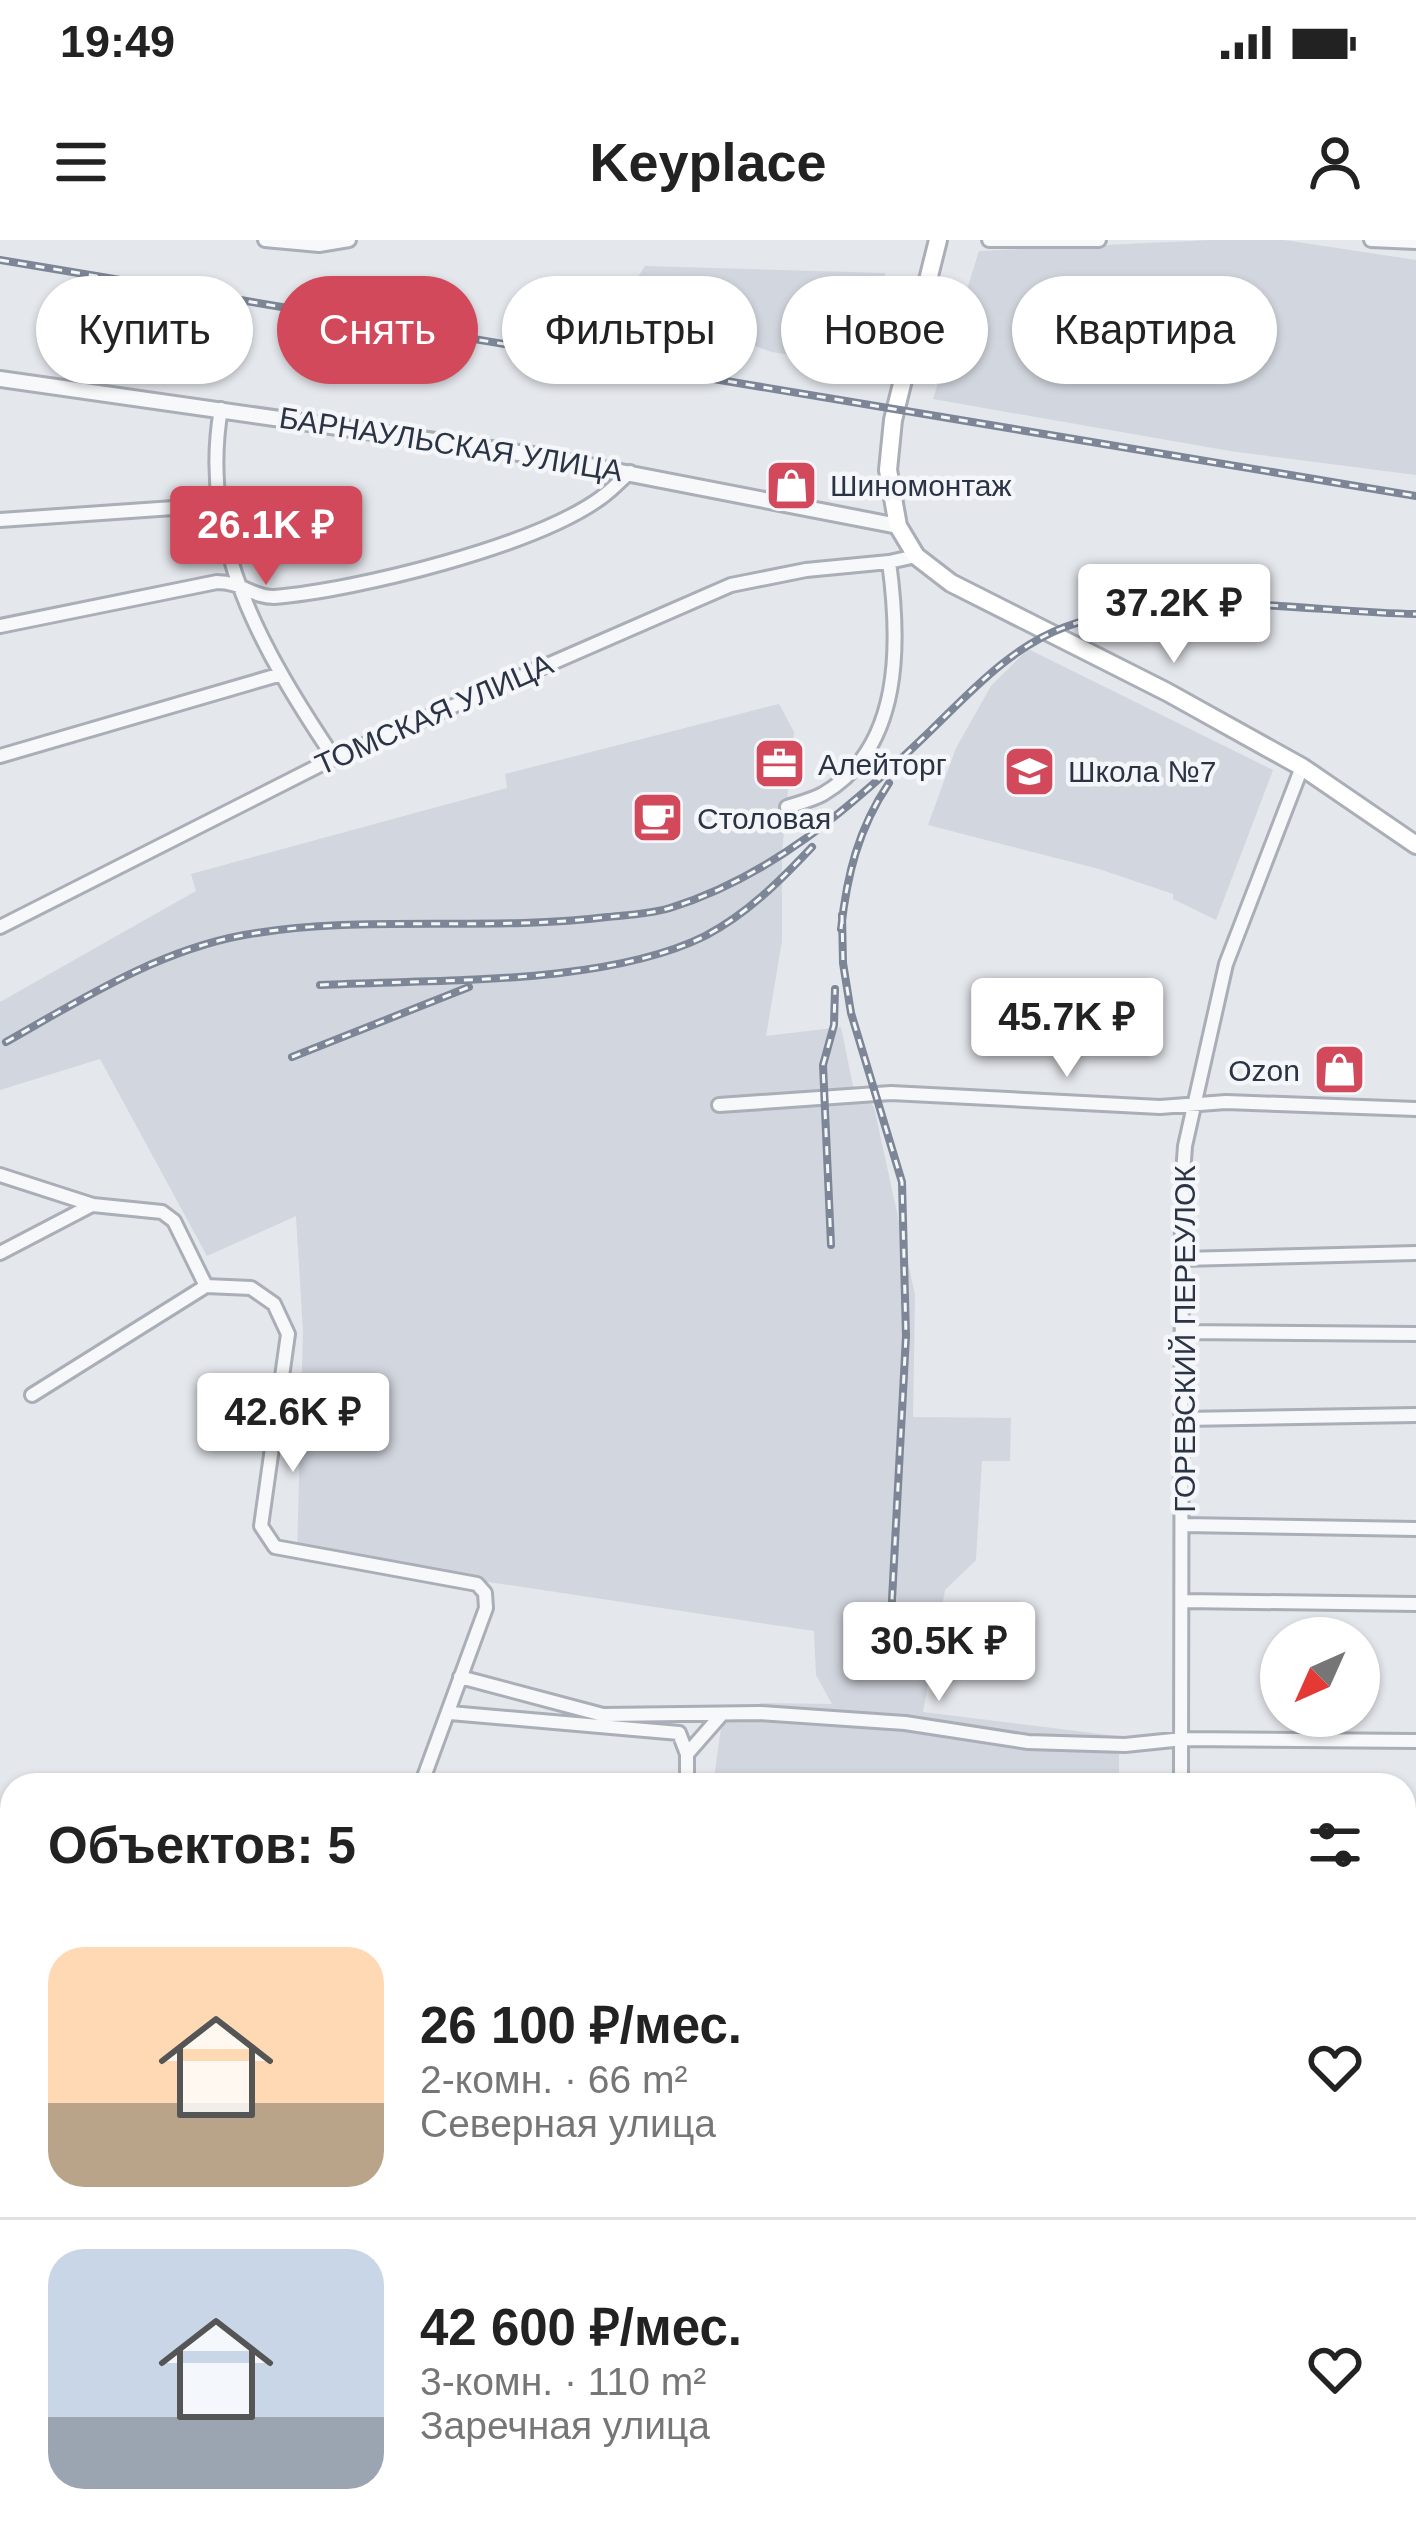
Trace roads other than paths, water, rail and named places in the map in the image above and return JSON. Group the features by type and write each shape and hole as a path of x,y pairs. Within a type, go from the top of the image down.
{"main road":[{"path":"938,240 893,420 888,470 898,526 916,556 950,584 1167,692 1302,767 1416,845"}],"street":[{"path":"266,240 320,245 350,240"},
{"path":"989,240 1099,240"},
{"path":"1371,240 1416,242"},
{"name":"БАРНАУЛЬСКАЯ УЛИЦА","path":"0,379 630,472 724,495 898,526"},
{"path":"221,409 214,450 217,505 237,582 278,675 334,758"},
{"path":"0,626 217,582 237,582 261,597 274,597 424,568 573,513 602,498 630,472"},
{"path":"0,520 217,505"},
{"name":"ТОМСКАЯ УЛИЦА","path":"0,927 334,758 730,584 916,556"},
{"path":"787,807 824,793 860,761 880,728 898,622 889,562"},
{"path":"0,756 278,675"},
{"name":"ГОРЕВСКИЙ ПЕРЕУЛОК","path":"1182,1773 1185,1146 1226,964 1302,767"},
{"path":"719,1105 891,1093 1093,1105 1416,1109"},
{"path":"0,1175 93,1205 162,1212 174,1221 206,1286"},
{"path":"0,1253 93,1205"},
{"path":"1182,1259 1416,1252"},
{"path":"32,1395 206,1286 251,1288 274,1304 287,1334 261,1526 275,1547 477,1584 485,1593 486,1609 426,1773"},
{"path":"1183,1332 1416,1334"},
{"path":"1183,1419 1416,1414"},
{"path":"1183,1525 1416,1529"},
{"path":"1184,1601 1416,1604"},
{"path":"460,1677 603,1715 722,1714 904,1723 1028,1742 1416,1741"},
{"path":"450,1713 680,1733 687,1773"},
{"path":"687,1754 722,1714"}],"railway":[{"path":"0,260 1416,496"},
{"path":"6,1042 151,965 244,935 334,925 562,921 655,912 707,895 806,838 866,790 1006,661 1065,627 1108,614 1195,604 1416,614"},
{"path":"841,929 856,853 889,783"},
{"path":"320,985 517,977 618,964 664,952 735,918 812,847"},
{"path":"842,915 851,1013 902,1182 906,1336 888,1675"},
{"path":"292,1057 469,987"},
{"path":"831,1245 823,1065 834,1025 835,989"}],"place":[{"name":"Шиномонтаж","path":"791,485"},
{"name":"Алейторг","path":"779,764"},
{"name":"Школа №7","path":"1029,771"},
{"name":"Столовая","path":"658,818"},
{"name":"Ozon","path":"1339,1070"}]}
